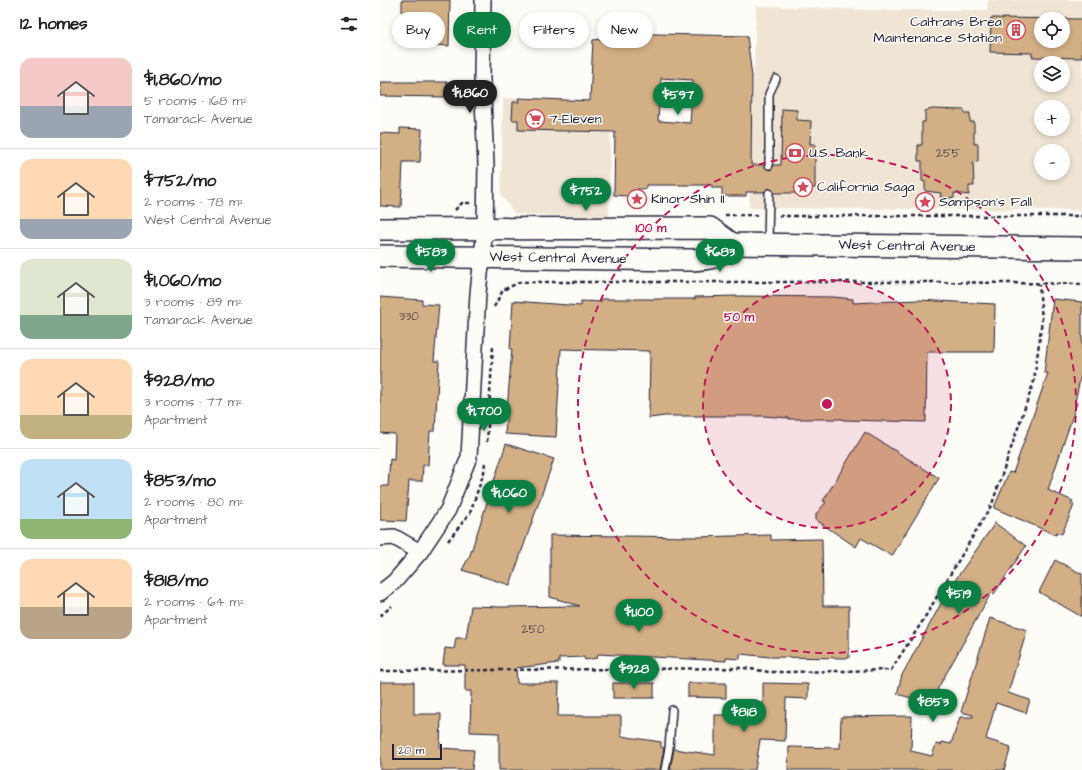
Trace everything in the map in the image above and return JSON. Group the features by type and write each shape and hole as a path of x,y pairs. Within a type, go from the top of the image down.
{"main road":[{"name":"West Central Avenue","path":"380,229 710,228 732,244 1082,248"},
{"name":"West Central Avenue","path":"380,256 710,259 722,254 732,244"}],"street":[{"path":"380,592 395,581 420,552 448,510 469,457 478,293 485,229 482,78 484,0"},
{"path":"380,538 394,537 420,552"}],"lane":[{"path":"769,165 769,94 776,79"},
{"path":"768,245 769,193"},
{"path":"665,770 669,748 672,710"}],"path":[{"path":"453,213 462,203 485,203"},
{"path":"718,215 1082,216"},
{"path":"494,312 494,304 503,290 520,282 933,282 1082,284"},
{"path":"380,671 744,668 769,672 891,670 922,622 992,504 1034,381 1042,320 1039,284"},
{"path":"487,444 493,343"},
{"path":"443,547 470,513 484,472 485,458"},
{"path":"380,616 398,600"}],"shaded area":[{"path":"988,0 1082,0 1082,210 749,208 756,6 871,10 987,10"},
{"path":"503,98 611,102 609,217 515,214 501,195"}],"building":[{"path":"402,0 450,0 449,46 445,46 445,12 402,12"},
{"name":"Caltrans Brea Maintenance Station","path":"991,18 1034,18 1034,48 1070,48 1070,19 1082,19 1082,58 1070,58 1070,56 1032,57 1032,53 990,52"},
{"path":"653,34 747,36 752,77 751,165 764,165 769,170 772,169 774,165 781,165 782,109 797,110 797,120 811,121 810,144 815,144 815,188 800,188 800,193 774,193 769,188 764,192 746,192 746,196 722,196 722,188 712,188 712,185 646,185 646,189 637,189 638,197 614,195 615,132 518,130 518,120 512,120 513,102 519,102 518,98 590,101 593,40 597,40 597,48 653,48","holes":["661,78 693,80 690,123 658,121"]},
{"path":"380,82 447,82 447,97 380,96"},
{"path":"932,109 964,110 965,113 970,113 970,122 974,122 974,144 978,143 978,161 973,162 974,186 969,186 969,195 954,193 954,198 940,197 941,193 925,191 925,182 922,181 922,161 918,161 918,145 922,145 922,122 925,122 925,111"},
{"path":"400,128 422,129 420,162 403,162 401,207 380,206 380,133 400,134"},
{"path":"380,297 422,300 422,304 439,305 434,361 439,361 435,431 430,431 428,465 423,465 422,481 409,481 406,521 380,520 380,486 388,486 390,459 394,460 395,434 380,433"},
{"path":"695,297 834,297 853,299 853,303 918,300 995,304 994,352 927,352 926,422 789,419 763,416 665,416 649,418 650,351 561,349 556,437 505,434 512,349 510,349 513,301 581,306 581,301 601,302 601,299 695,299"},
{"path":"1053,299 1082,302 1082,370 1075,402 1077,403 1048,490 1073,501 1071,504 1074,505 1062,534 1057,532 1056,535 994,508 1009,472 1013,473 1048,373 1044,373"},
{"path":"865,432 939,478 892,556 861,538 856,547 816,520 816,514 826,502 823,501"},
{"path":"506,444 554,459 510,585 462,570 470,555"},
{"path":"995,523 1026,546 994,594 991,593 937,690 941,691 937,705 897,694 902,675 949,589"},
{"path":"550,535 697,537 771,535 771,540 822,539 823,606 849,606 849,658 770,657 740,654 740,659 726,658 726,661 598,654 597,658 585,660 584,657 559,658 559,663 516,668 517,683 559,683 558,716 621,716 621,736 661,742 661,747 664,748 660,770 499,770 499,733 470,732 471,691 465,691 465,665 443,665 445,648 454,649 456,638 466,638 471,606 580,606 550,597"},
{"path":"1055,560 1082,574 1082,617 1039,592"},
{"path":"990,618 1027,630 1008,693 1030,700 1026,713 996,703 986,739 1011,747 1004,770 788,770 789,747 840,748 841,717 912,716 911,751 932,756 936,744 941,745 942,742 951,744 960,717 973,717 973,715 961,712"},
{"path":"380,682 414,682 414,714 441,714 440,748 474,750 472,770 380,770"},
{"path":"613,683 654,683 654,698 613,698"},
{"path":"688,683 726,683 726,698 688,697"},
{"path":"763,683 808,684 808,699 786,698 785,741 760,740 755,770 670,770 674,749 715,755 715,715 763,715"}],"place":[{"name":"Caltrans Brea Maintenance Station","path":"1016,30"},
{"name":"7-Eleven","path":"535,119"},
{"name":"U.S. Bank","path":"795,153"},
{"name":"California Saga","path":"803,187"},
{"name":"Kinor Shin II","path":"637,199"},
{"name":"Sampson's Fall","path":"925,202"}]}
